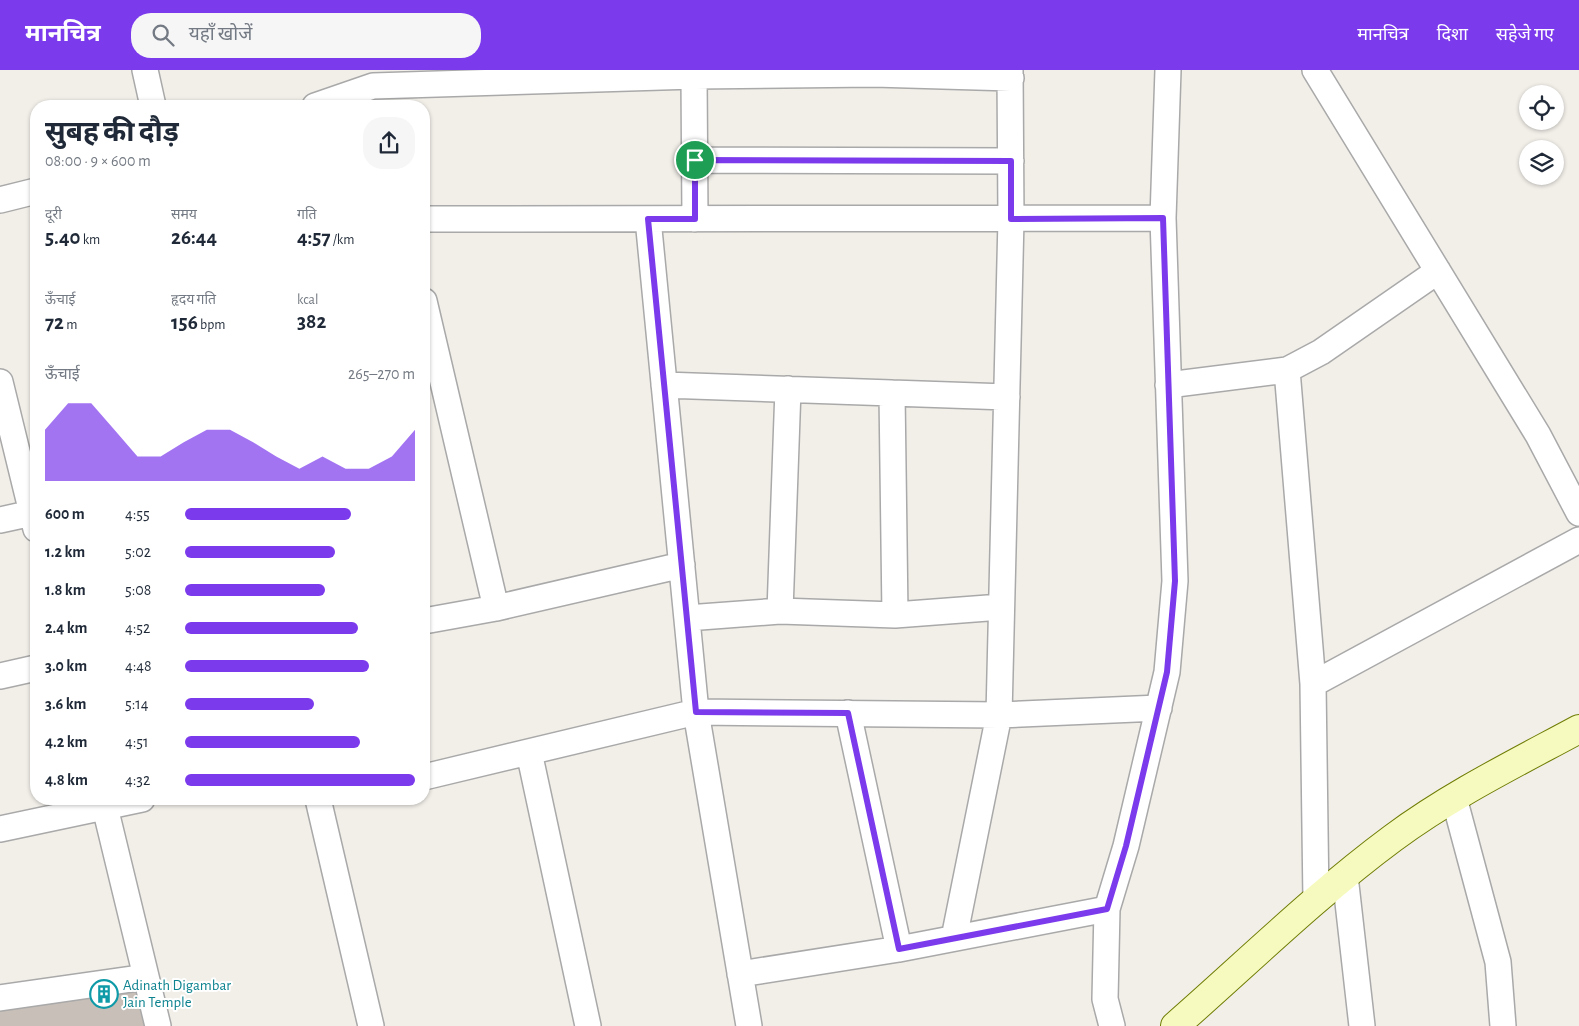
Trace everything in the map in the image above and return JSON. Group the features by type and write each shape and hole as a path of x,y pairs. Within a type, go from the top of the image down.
{"street":[{"path":"145,70 152,100"},
{"path":"1112,1026 1105,999 1107,909 1126,846 1167,672 1175,581 1163,218 1168,70"},
{"path":"1315,70 1538,435 1579,513"},
{"path":"333,100 373,87 694,76 1011,74 1011,219 999,715 954,938"},
{"path":"694,76 695,219"},
{"path":"695,160 1011,161"},
{"path":"0,200 30,192"},
{"path":"430,219 1163,218"},
{"path":"648,219 696,712 749,1026"},
{"path":"1168,385 1287,370 1321,352 1438,271"},
{"path":"430,327 496,608"},
{"path":"1287,370 1313,684 1316,901"},
{"path":"664,384 1007,397"},
{"path":"780,612 788,389"},
{"path":"1,391 30,505"},
{"path":"892,393 896,615"},
{"path":"0,520 30,521"},
{"path":"1313,684 1579,540"},
{"path":"430,620 496,608 682,565"},
{"path":"687,618 780,612 896,615 1002,607"},
{"path":"0,676 30,669"},
{"path":"430,776 696,712 999,715 1159,708"},
{"path":"848,713 899,949"},
{"path":"1176,1026 1316,901 1394,837 1454,798 1579,729"},
{"path":"529,752 588,1026"},
{"path":"1454,798 1498,962 1503,1026"},
{"path":"0,828 96,805"},
{"path":"104,805 158,1026"},
{"path":"325,805 370,1026"},
{"path":"1345,876 1362,1026"},
{"path":"740,974 899,949 1107,909"},
{"path":"0,998 146,977"}],"building":[{"name":"Adinath Digambar Jain Temple","path":"136,978 146,1026 0,1026 0,1011"}],"place":[{"name":"Adinath Digambar Jain Temple","path":"104,994"}],"route":[{"path":"695,160 1011,161 1011,219 1163,218 1175,581 1167,672 1126,846 1107,909 899,949 848,713 696,712 648,219 695,219 695,160"}]}
